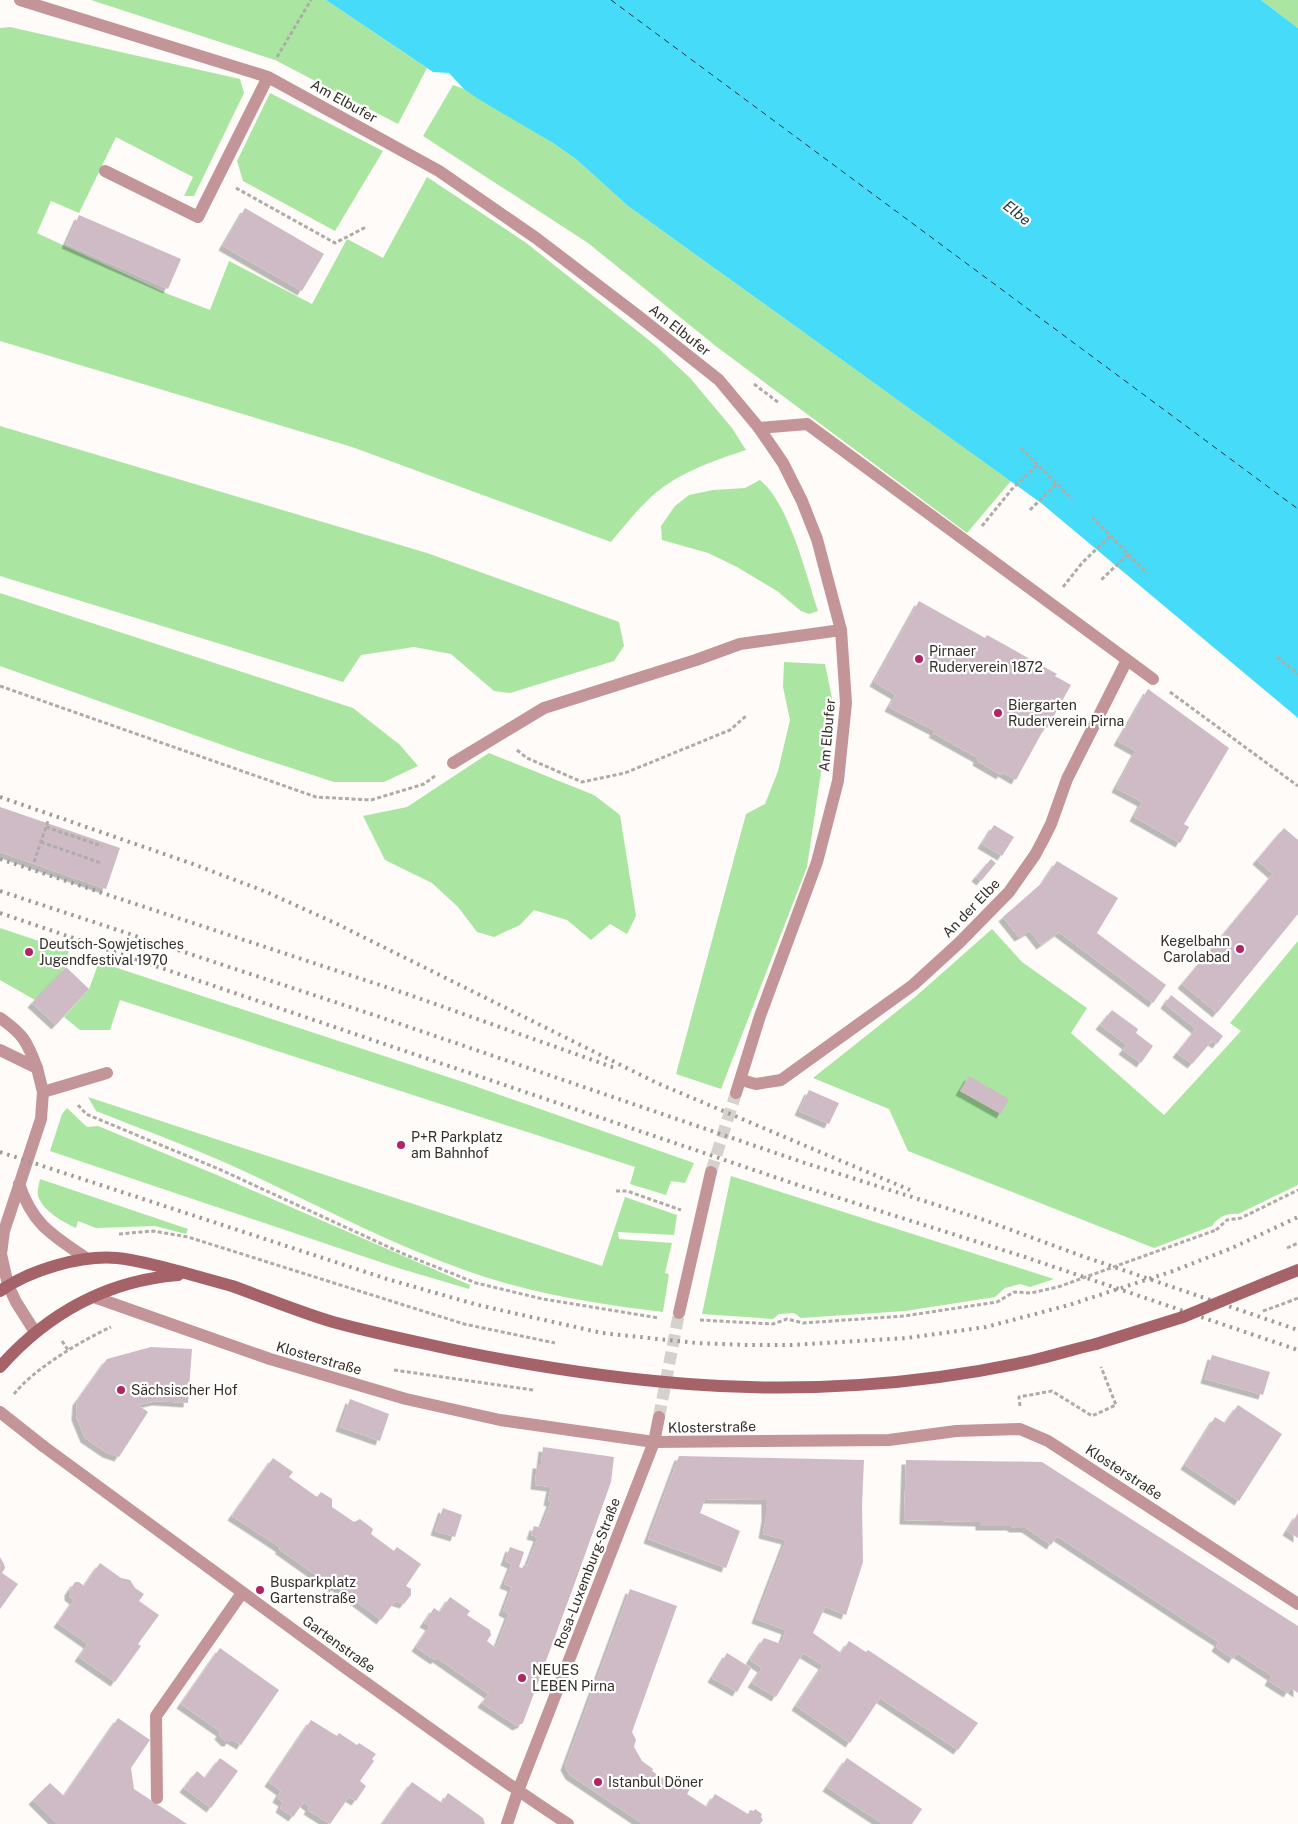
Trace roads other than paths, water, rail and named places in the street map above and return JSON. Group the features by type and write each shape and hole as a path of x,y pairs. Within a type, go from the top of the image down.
{"main road":[{"path":"4,1288 64,1263 86,1258 118,1258 139,1261 231,1286 330,1321 384,1335 491,1358 596,1376 689,1384 791,1388 910,1380 1030,1361 1096,1344 1183,1316 1298,1270"},
{"path":"0,1367 34,1332 67,1310 122,1285 156,1277 188,1274"}],"street":[{"name":"Am Elbufer","path":"20,0 268,77 439,171 536,238 719,380 759,428 783,463 802,501 817,539 841,630 846,702 838,780 817,862 760,1016 741,1080"},
{"path":"105,171 198,217 268,77"},
{"path":"759,428 806,424 1153,679"},
{"path":"453,763 544,708 696,660 740,644 841,630"},
{"name":"An der Elbe","path":"741,1080 756,1084 780,1080 913,985 960,943 1009,892 1035,855 1043,840 1051,824 1067,779 1127,660"},
{"path":"0,1018 22,1036 30,1047 43,1092 41,1119 4,1231 1,1246 4,1288 16,1302 34,1332"},
{"path":"0,1050 37,1068"},
{"path":"43,1092 107,1073"},
{"path":"736,1093 741,1080"},
{"path":"679,1313 712,1172"},
{"path":"19,1184 30,1210 44,1229 86,1258"},
{"name":"Klosterstraße","path":"94,1297 270,1359 406,1399 500,1420 654,1442 889,1440 956,1432 1020,1429 1048,1441 1298,1604"},
{"name":"Gartenstraße","path":"0,1412 242,1593 518,1791 568,1824"},
{"name":"Rosa-Luxemburg-Straße","path":"506,1824 654,1442 659,1417"},
{"path":"157,1798 156,1716 242,1593"}],"water":[{"name":"Elbe","path":"326,0 1261,0 1298,28 1298,718 1041,503 628,206 577,160 553,143 480,100 464,89 449,73 433,72"}],"tunnel":[{"path":"711,1172 736,1093"},
{"path":"659,1417 679,1313"}],"railway":[{"path":"0,797 193,864 264,891 335,923 657,1083 910,1190"},
{"path":"0,859 407,994 615,1068"},
{"path":"0,891 377,1016 802,1162 984,1220 1082,1256 1298,1330"},
{"path":"0,913 798,1185 1025,1257 1298,1350"},
{"path":"0,1152 387,1279 478,1305 602,1333 696,1343 792,1345 907,1338 986,1327 1069,1305 1173,1271 1232,1248 1298,1217"}],"place":[{"name":"Pirnaer Ruderverein 1872","path":"919,659"},
{"name":"Biergarten Ruderverein Pirna","path":"998,713"},
{"name":"Kegelbahn Carolabad","path":"1240,949"},
{"name":"Deutsch-Sowjetisches Jugendfestival 1970","path":"29,952"},
{"name":"P+R Parkplatz am Bahnhof","path":"401,1145"},
{"name":"Sächsischer Hof","path":"121,1390"},
{"name":"Busparkplatz Gartenstraße","path":"260,1590"},
{"name":"NEUES LEBEN Pirna","path":"522,1678"},
{"name":"Istanbul Döner","path":"598,1782"}]}
